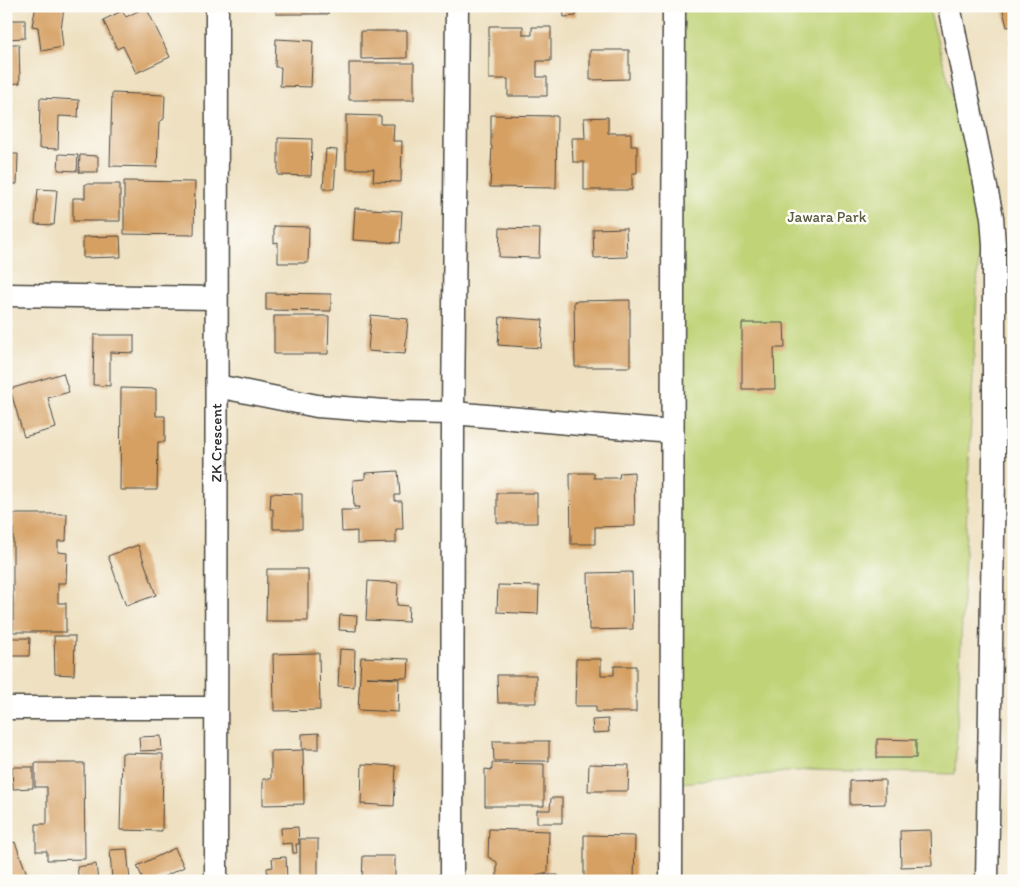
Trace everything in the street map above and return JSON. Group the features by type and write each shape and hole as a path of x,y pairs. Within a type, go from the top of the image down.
{"street":[{"name":"ZK Crescent","path":"216,881 217,6"},
{"path":"452,881 453,413 457,6"},
{"path":"671,881 674,6"},
{"path":"949,6 992,217 1004,475 987,881"},
{"path":"6,296 216,298"},
{"path":"217,386 317,406 398,412 453,413 672,432"},
{"path":"6,708 215,708"}],"green space":[{"name":"Jawara Park","path":"677,6 928,6 981,200 955,774 807,770 673,784"}],"building":[{"path":"36,6 64,8 61,29 63,47 41,51 38,27 32,26"},
{"path":"276,6 328,6 328,14 276,14"},
{"path":"563,6 575,6 576,16 564,17"},
{"path":"1002,6 1014,6 1014,26 1007,27"},
{"path":"146,7 170,57 136,73 123,46 117,49 103,20 122,11 126,17"},
{"path":"6,20 25,20 25,38 6,39"},
{"path":"489,26 523,26 523,35 532,35 532,27 551,27 551,61 537,61 537,77 547,77 547,96 508,96 508,79 489,79"},
{"path":"361,31 407,31 407,58 361,59"},
{"path":"276,39 313,41 311,87 280,86 281,67 275,67"},
{"path":"1014,40 1014,55 1013,55 1009,41"},
{"path":"6,44 19,44 20,83 6,84"},
{"path":"590,50 629,50 629,79 590,80"},
{"path":"349,63 414,63 414,100 349,100"},
{"path":"112,93 165,95 164,119 159,122 157,167 110,166"},
{"path":"40,98 79,100 78,117 59,116 58,149 39,148"},
{"path":"346,115 381,116 381,124 394,124 393,141 402,141 401,182 373,181 374,169 346,169"},
{"path":"491,115 557,116 556,188 490,187"},
{"path":"608,117 608,133 631,133 631,146 637,146 637,173 632,173 632,190 584,190 584,162 573,162 572,138 585,138 584,118"},
{"path":"278,138 312,139 311,176 278,175"},
{"path":"326,149 337,150 334,189 323,189"},
{"path":"6,154 18,154 17,184 6,184"},
{"path":"59,154 78,155 77,171 58,170"},
{"path":"80,155 98,156 98,172 79,172"},
{"path":"124,181 195,182 194,235 124,234"},
{"path":"85,184 120,184 120,221 73,221 73,198 85,198"},
{"path":"38,189 57,190 54,225 35,224"},
{"path":"355,208 402,211 400,243 353,240"},
{"path":"274,226 309,227 308,263 278,263 278,242 274,243"},
{"path":"500,228 540,229 539,258 499,257"},
{"path":"626,228 627,257 594,258 593,229"},
{"path":"120,236 121,257 83,258 83,237"},
{"path":"266,293 331,294 331,311 266,310"},
{"path":"630,300 630,367 575,367 574,301"},
{"path":"371,315 408,319 405,354 368,351"},
{"path":"274,316 329,316 328,354 274,354"},
{"path":"500,317 543,320 541,348 498,345"},
{"path":"742,323 784,323 785,348 774,348 775,389 742,389"},
{"path":"94,335 134,335 134,353 110,352 110,386 93,385"},
{"path":"63,373 69,392 48,398 56,428 24,437 10,389"},
{"path":"121,388 156,389 156,416 165,416 165,442 158,442 157,490 120,490"},
{"path":"398,471 400,495 395,495 395,501 402,501 403,529 396,529 396,543 357,544 357,531 342,532 341,510 358,510 359,507 354,507 353,480 365,479 365,473"},
{"path":"634,472 635,526 595,527 595,544 571,544 570,473 594,473 594,478 619,478 620,473"},
{"path":"271,493 302,494 302,529 273,529 273,509 270,509"},
{"path":"497,493 537,493 537,523 497,523"},
{"path":"13,514 67,514 66,541 58,541 58,552 67,553 66,583 58,583 58,603 66,603 66,632 13,632"},
{"path":"138,545 156,595 126,606 108,556"},
{"path":"267,569 308,569 308,621 266,621"},
{"path":"632,572 633,629 589,630 588,573"},
{"path":"368,581 398,583 397,605 409,606 408,622 366,620"},
{"path":"498,585 539,586 538,614 497,612"},
{"path":"340,615 357,616 356,631 339,630"},
{"path":"54,636 75,636 74,675 55,674"},
{"path":"10,638 30,638 29,656 10,656"},
{"path":"340,649 355,650 354,687 338,686"},
{"path":"319,653 320,710 274,711 273,654"},
{"path":"361,657 409,659 408,678 366,677 399,679 398,712 358,710"},
{"path":"576,659 601,659 601,675 614,675 614,666 636,666 636,712 596,712 596,706 575,706"},
{"path":"497,675 536,675 536,703 498,703"},
{"path":"608,719 609,732 593,733 592,720"},
{"path":"319,733 319,749 302,749 302,734"},
{"path":"161,736 162,750 140,751 139,737"},
{"path":"877,739 916,740 916,758 877,758"},
{"path":"493,741 549,741 549,761 494,761"},
{"path":"303,750 304,804 263,805 263,779 271,779 271,751"},
{"path":"122,753 163,754 162,831 120,830"},
{"path":"35,763 84,763 85,859 47,860 47,851 36,851 36,824 47,824 47,787 35,787"},
{"path":"492,763 544,764 544,806 485,806 485,769 492,770"},
{"path":"362,764 396,766 394,806 361,804"},
{"path":"589,764 629,765 628,791 588,791"},
{"path":"12,767 33,767 33,788 13,789"},
{"path":"885,780 885,804 850,805 850,781"},
{"path":"551,798 562,798 562,823 537,823 537,810 550,810"},
{"path":"298,827 299,844 296,844 297,853 293,853 292,843 282,844 281,828"},
{"path":"489,829 549,831 548,872 536,875 536,881 497,879 497,862 488,857"},
{"path":"931,830 932,866 901,867 900,831"},
{"path":"584,835 635,836 634,881 584,881"},
{"path":"300,839 318,839 318,881 300,881"},
{"path":"15,842 28,877 17,881 6,881 6,845"},
{"path":"175,848 184,867 155,881 144,881 137,866"},
{"path":"127,849 130,881 112,881 110,850"},
{"path":"363,856 395,856 395,881 362,881"},
{"path":"286,857 287,881 268,881 267,868 273,867 272,858"},
{"path":"96,864 98,881 79,881 77,867"},
{"path":"544,875 558,875 558,881 545,881"}]}
